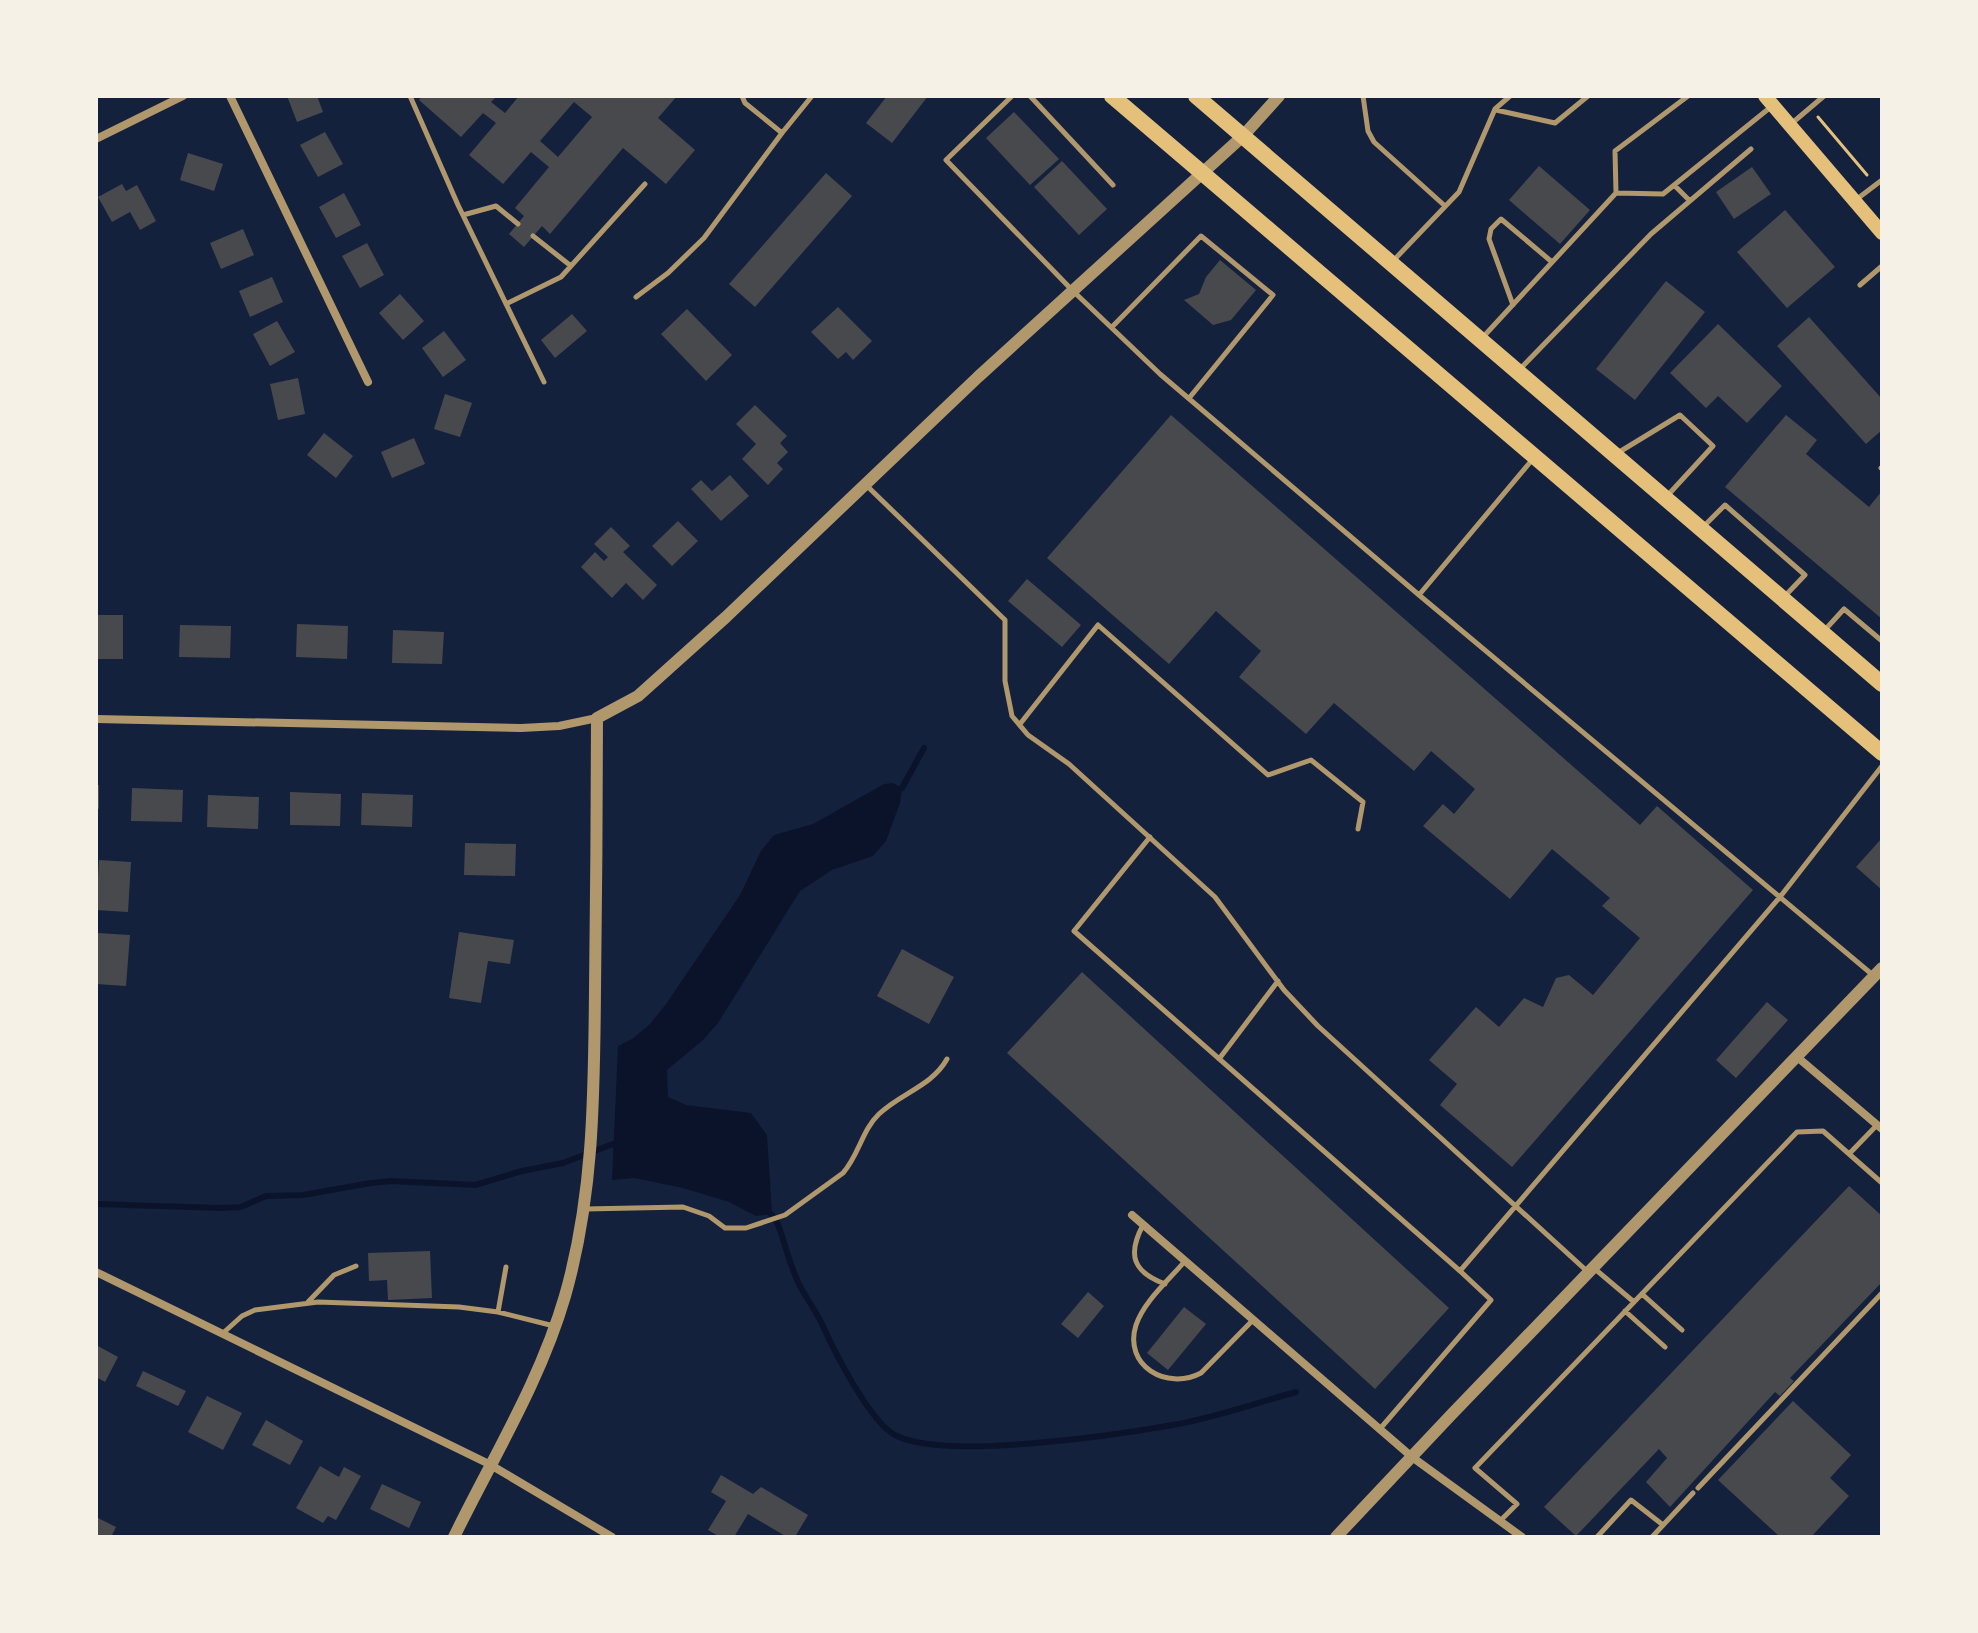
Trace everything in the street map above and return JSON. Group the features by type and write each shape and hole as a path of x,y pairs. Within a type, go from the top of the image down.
{"main road":[{"path":"1112,96 1882,753"},
{"path":"1196,96 1882,684"},
{"path":"1769,100 1881,231"}],"street":[{"path":"96,139 183,96"},
{"path":"230,96 368,382"},
{"path":"96,719 521,728 559,726 597,718 638,696 726,617 1072,290 1243,136 1279,96"},
{"path":"454,1537 489,1464 523,1404 554,1326 565,1296 584,1209 594,1115 597,718"},
{"path":"1336,1537 1878,972"},
{"path":"1796,1056 1880,1127"},
{"path":"1132,1215 1379,1430 1522,1537"},
{"path":"96,1272 489,1464 612,1537"}],"lane":[{"path":"410,96 463,215 544,382"},
{"path":"742,96 745,103 782,133"},
{"path":"636,297 668,273 704,238 812,96"},
{"path":"1012,96 946,160 1072,290 1160,374 1419,595 1780,897 1878,972"},
{"path":"1030,96 1113,185"},
{"path":"1363,96 1368,131 1374,142 1445,206"},
{"path":"1391,263 1459,192 1495,109 1510,96"},
{"path":"1495,109 1555,123 1588,96"},
{"path":"1480,340 1616,193 1615,151 1688,96"},
{"path":"1789,125 1824,96"},
{"path":"1616,193 1663,194 1769,100"},
{"path":"1517,372 1651,234 1751,149"},
{"path":"1854,201 1882,180"},
{"path":"505,304 561,277 645,184"},
{"path":"1674,185 1690,201"},
{"path":"463,215 496,206 518,224"},
{"path":"1513,305 1489,239 1491,229 1501,219 1552,262"},
{"path":"533,236 571,266"},
{"path":"1112,327 1201,236 1273,295 1190,397"},
{"path":"1860,285 1882,266"},
{"path":"1615,455 1680,415 1713,446 1665,498"},
{"path":"1419,595 1536,456"},
{"path":"865,484 1005,620 1005,681 1012,716 1028,735 1069,764 1215,897 1278,981 1318,1026 1515,1205 1590,1270 1634,1302"},
{"path":"1701,529 1725,505 1805,575 1783,598"},
{"path":"1822,632 1844,609 1882,641"},
{"path":"1020,724 1098,625 1268,775 1311,760 1363,802 1358,829"},
{"path":"1460,1271 1780,897 1882,766"},
{"path":"1150,837 1074,931 1491,1300 1379,1430"},
{"path":"1219,1059 1278,981"},
{"path":"584,1209 683,1207 709,1216 725,1228 746,1228 785,1215 843,1173 851,1164 870,1123 882,1110 939,1073 947,1059"},
{"path":"1849,1154 1880,1127"},
{"path":"1500,1521 1517,1504 1475,1468 1797,1132 1823,1131 1882,1183"},
{"path":"1143,1225 1135,1240 1134,1258 1139,1269 1149,1278 1165,1284"},
{"path":"1185,1261 1145,1308 1135,1327 1139,1359 1148,1370 1159,1377 1176,1381 1190,1379 1201,1373 1253,1320"},
{"path":"307,1303 334,1275 356,1266"},
{"path":"498,1312 506,1267"},
{"path":"1652,1537 1882,1293"},
{"path":"1642,1294 1682,1330"},
{"path":"222,1334 242,1316 255,1310 307,1303 459,1307 498,1312 554,1326"},
{"path":"1625,1311 1665,1347"},
{"path":"1597,1537 1631,1500 1663,1525"}],"path":[{"path":"1810,108 1875,185"}],"water":[{"path":"893,783 902,788 900,803 886,841 873,856 832,870 800,891 718,1023 667,1070 668,1097 686,1105 751,1113 767,1135 772,1214 756,1216 729,1202 683,1188 634,1178 612,1180 618,1046 650,1024 666,1004 740,895 761,851 774,835 813,824 884,784"}],"building":[{"path":"287,96 317,96 323,112 297,122"},
{"path":"422,96 497,96 491,102 505,113 519,96 677,96 658,118 695,150 666,184 623,148 550,234 542,226 524,247 509,234 524,216 515,208 549,167 531,152 503,184 469,155 496,123 483,113 461,137 419,100","holes":["574,102 592,117 558,157 540,141"]},
{"path":"887,96 928,96 892,143 866,123"},
{"path":"1014,112 1059,159 1030,185 986,138"},
{"path":"325,132 343,164 318,177 300,145"},
{"path":"188,153 223,164 214,191 180,180"},
{"path":"1062,161 1107,209 1079,235 1034,187"},
{"path":"1539,166 1590,210 1560,244 1509,200"},
{"path":"1752,167 1771,194 1734,219 1716,192"},
{"path":"826,173 852,196 755,307 729,284"},
{"path":"122,184 126,191 137,185 156,221 140,230 130,212 112,222 98,197"},
{"path":"344,193 361,225 336,238 319,207"},
{"path":"1785,210 1835,267 1787,308 1737,252"},
{"path":"243,229 254,255 221,269 210,243"},
{"path":"367,243 384,275 360,288 342,256"},
{"path":"1220,260 1256,290 1231,320 1213,325 1184,300 1199,294 1206,277"},
{"path":"272,277 283,302 250,317 239,291"},
{"path":"1666,281 1705,312 1635,400 1596,369"},
{"path":"400,294 424,321 403,340 379,313"},
{"path":"838,307 872,341 853,360 846,352 838,359 811,332"},
{"path":"687,309 732,355 706,381 661,334"},
{"path":"572,314 587,331 555,358 541,340"},
{"path":"1809,317 1882,399 1882,430 1866,444 1777,346"},
{"path":"277,321 295,352 270,366 253,334"},
{"path":"1718,324 1782,386 1747,423 1718,396 1706,408 1670,373"},
{"path":"444,331 466,360 443,377 422,348"},
{"path":"298,378 305,414 278,420 270,384"},
{"path":"445,394 472,403 460,437 434,429"},
{"path":"755,405 787,436 780,443 788,452 777,463 783,469 768,485 742,459 756,444 736,424"},
{"path":"1171,415 1640,825 1657,806 1753,890 1512,1167 1440,1105 1457,1084 1429,1060 1476,1007 1499,1027 1524,998 1543,1007 1556,978 1569,975 1593,995 1640,938 1602,906 1610,898 1552,849 1510,899 1423,826 1443,804 1454,814 1475,789 1431,751 1414,771 1334,703 1306,734 1239,677 1261,651 1216,611 1169,664 1047,558"},
{"path":"1786,415 1817,440 1806,454 1869,507 1882,491 1882,619 1725,487"},
{"path":"324,433 353,456 336,478 307,455"},
{"path":"414,438 425,464 392,478 381,452"},
{"path":"730,475 749,496 721,521 691,489 701,480 712,491"},
{"path":"678,521 698,541 672,566 652,546"},
{"path":"611,527 630,546 623,552 657,585 643,600 626,583 612,598 581,567 595,552 604,561 608,557 594,544"},
{"path":"1027,579 1081,625 1062,647 1008,601"},
{"path":"96,615 123,615 123,659 96,659"},
{"path":"297,624 348,626 347,659 296,657"},
{"path":"180,625 231,626 230,658 179,657"},
{"path":"393,630 444,632 442,664 392,663"},
{"path":"96,785 99,785 99,809 96,808"},
{"path":"132,788 183,790 182,822 131,821"},
{"path":"290,792 341,794 340,826 290,825"},
{"path":"362,793 413,795 412,827 361,825"},
{"path":"208,795 259,797 258,829 207,827"},
{"path":"1882,838 1882,890 1856,867"},
{"path":"465,843 516,844 515,876 464,875"},
{"path":"99,860 131,862 128,912 96,910"},
{"path":"459,932 514,940 510,964 488,961 481,1003 449,998"},
{"path":"97,933 130,935 126,986 96,984"},
{"path":"902,949 954,977 929,1024 877,996"},
{"path":"1082,972 1449,1308 1375,1389 1007,1053"},
{"path":"1767,1002 1788,1020 1736,1078 1716,1060"},
{"path":"1849,1186 1882,1216 1882,1282 1790,1378 1794,1381 1780,1396 1775,1392 1670,1507 1646,1482 1667,1458 1659,1449 1576,1536 1544,1507"},
{"path":"430,1251 432,1298 388,1300 387,1280 369,1281 368,1253"},
{"path":"1088,1292 1104,1306 1078,1338 1061,1324"},
{"path":"1184,1307 1206,1324 1168,1370 1147,1353"},
{"path":"96,1345 118,1357 105,1382 96,1377"},
{"path":"143,1371 186,1391 178,1406 136,1386"},
{"path":"207,1396 242,1413 223,1450 188,1432"},
{"path":"1793,1401 1851,1455 1830,1478 1849,1496 1811,1537 1780,1537 1718,1480"},
{"path":"266,1420 303,1441 290,1465 252,1445"},
{"path":"320,1466 339,1477 344,1467 361,1476 336,1520 328,1516 323,1523 296,1508"},
{"path":"721,1475 753,1494 761,1487 808,1515 795,1537 787,1537 748,1514 734,1537 720,1537 708,1530 726,1501 711,1492"},
{"path":"382,1484 421,1502 409,1528 370,1509"},
{"path":"96,1517 116,1527 111,1537 96,1537"}],"waterway":[{"path":"902,788 924,748"},
{"path":"96,1204 241,1207 266,1196 303,1195 391,1181 475,1185 563,1163 613,1144 616,1147"},
{"path":"767,1211 777,1222 798,1282 844,1368 875,1416 895,1435 918,1442 951,1446 1031,1444 1188,1422 1296,1392"}]}
